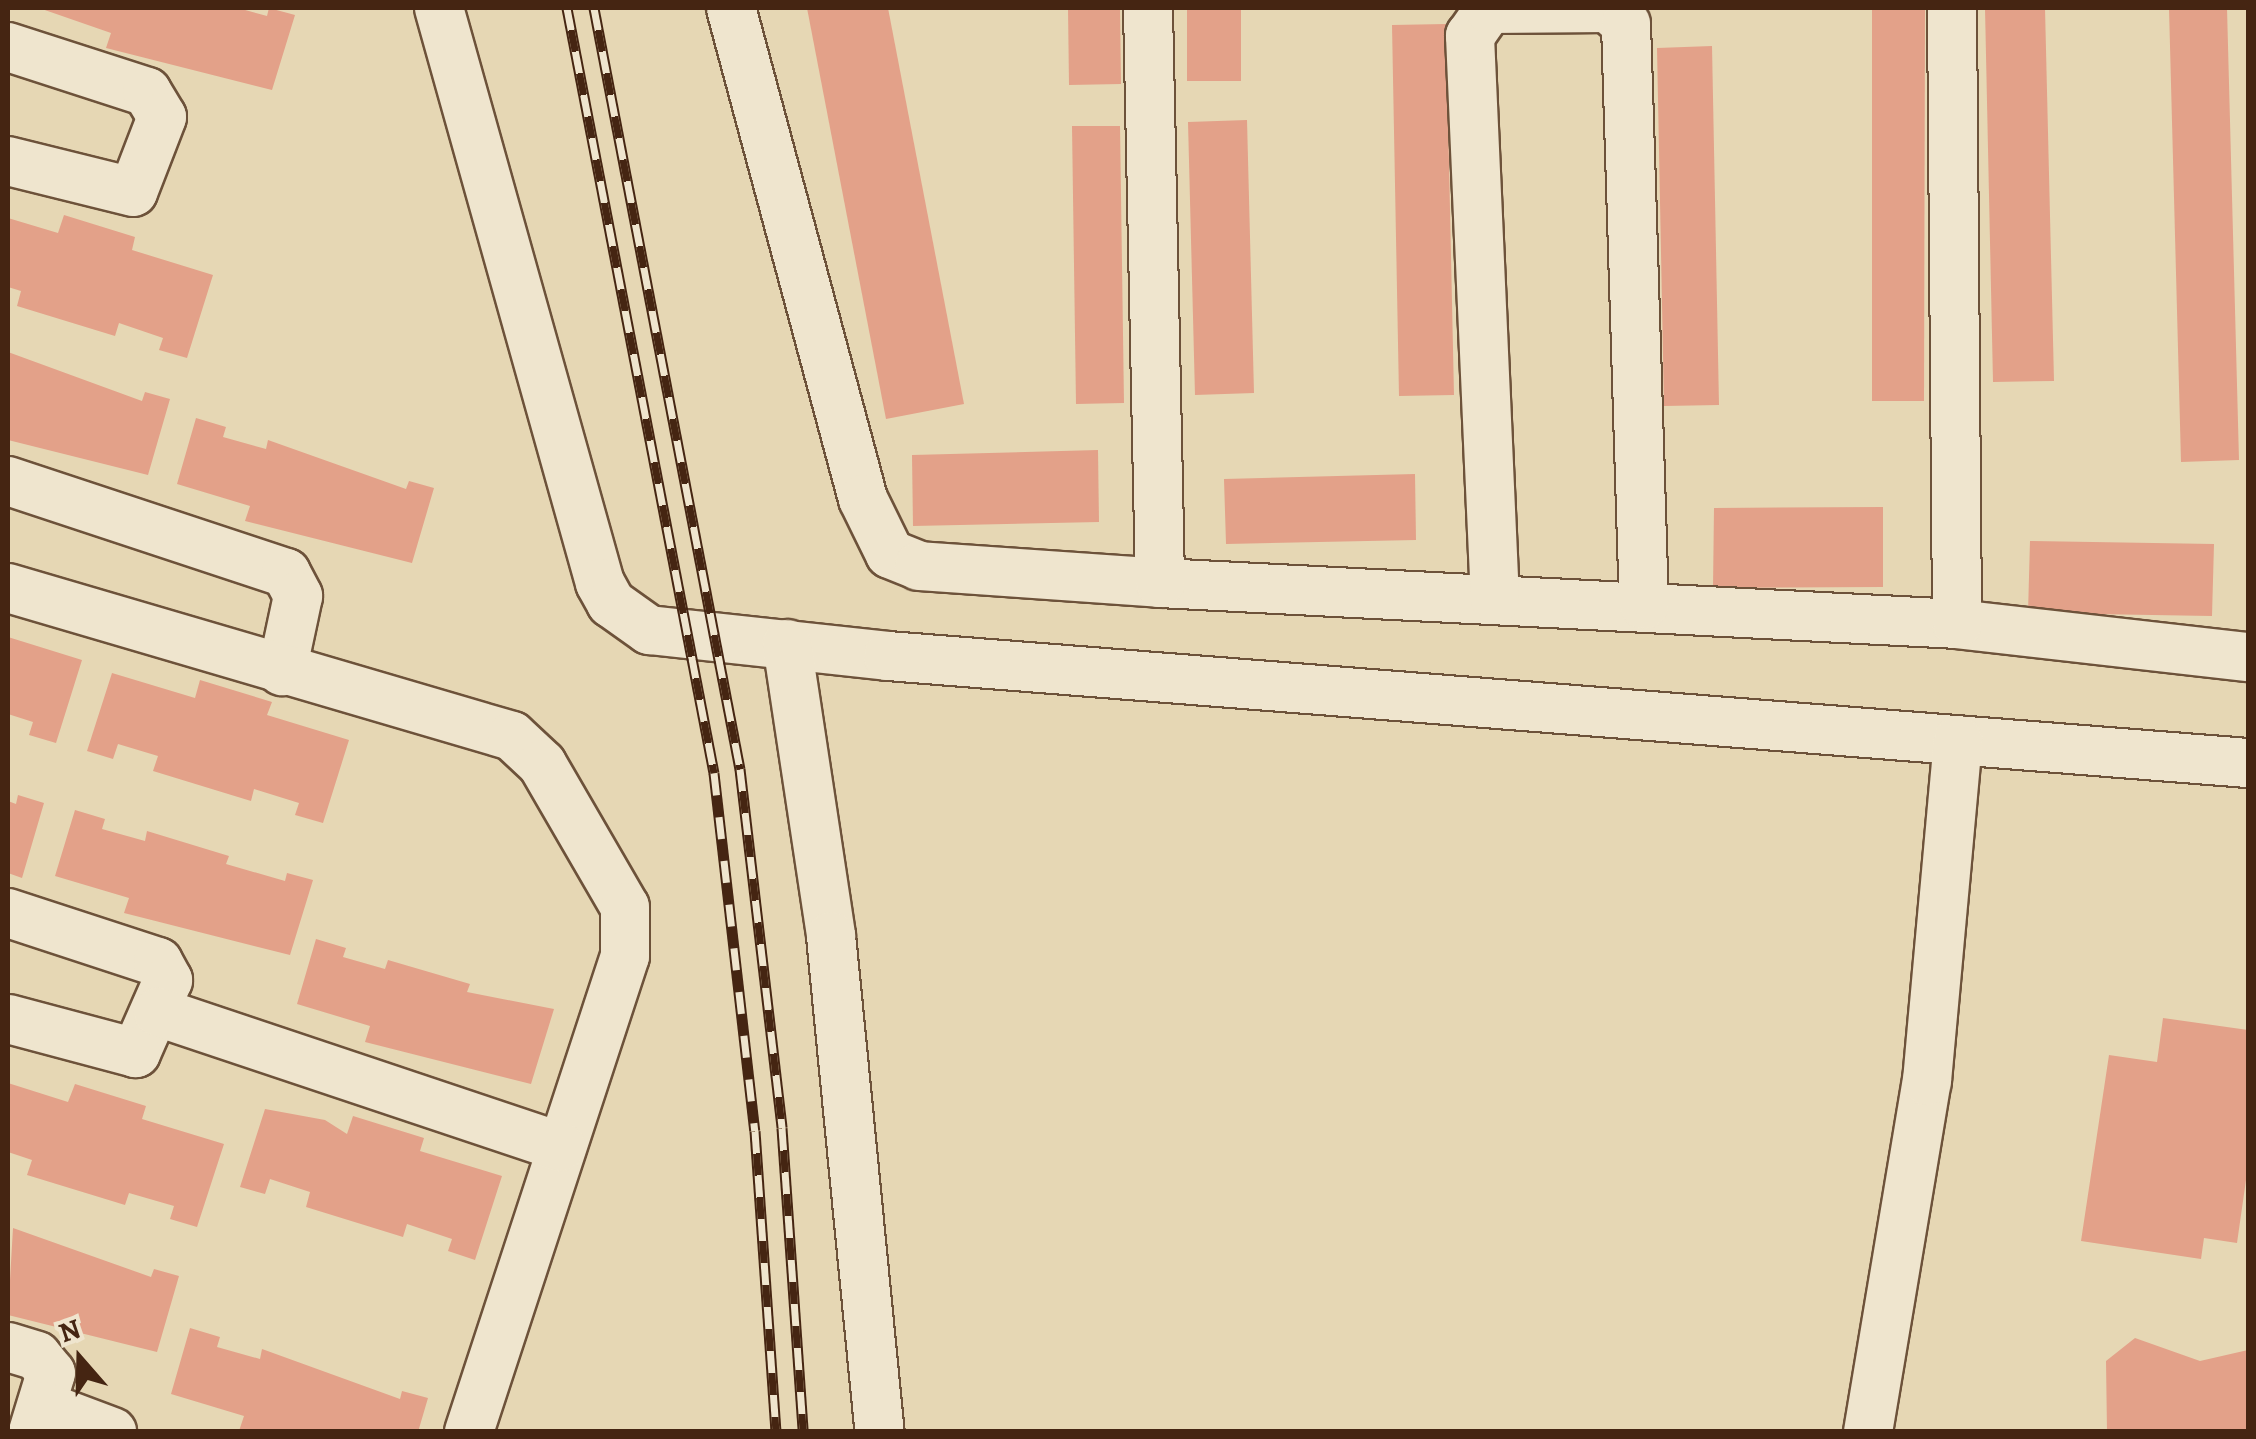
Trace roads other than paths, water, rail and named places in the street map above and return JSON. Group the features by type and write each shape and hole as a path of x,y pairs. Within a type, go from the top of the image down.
{"street":[{"path":"439,8 611,603 649,630 2248,763"},
{"path":"731,8 877,539 919,566 1160,583 1958,624 2248,658"},
{"path":"1148,8 1160,583"},
{"path":"1495,600 1470,36 1489,10 1608,8 1626,24 1644,605"},
{"path":"1952,8 1958,624"},
{"path":"8,48 147,92 162,118 133,192 8,160"},
{"path":"8,481 286,573 298,596 282,671"},
{"path":"8,588 512,736 542,764 629,927 468,1432"},
{"path":"787,644 831,936 880,1432"},
{"path":"1868,1432 1927,1082 1958,740"},
{"path":"8,914 158,962 168,980 144,1044 126,1054 8,1019"},
{"path":"158,1012 561,1147"},
{"path":"8,1347 48,1364 38,1419 112,1432"}],"railway":[{"path":"567,8 714,773 755,1131 776,1432"},
{"path":"594,8 740,769 782,1128 803,1432"}]}
